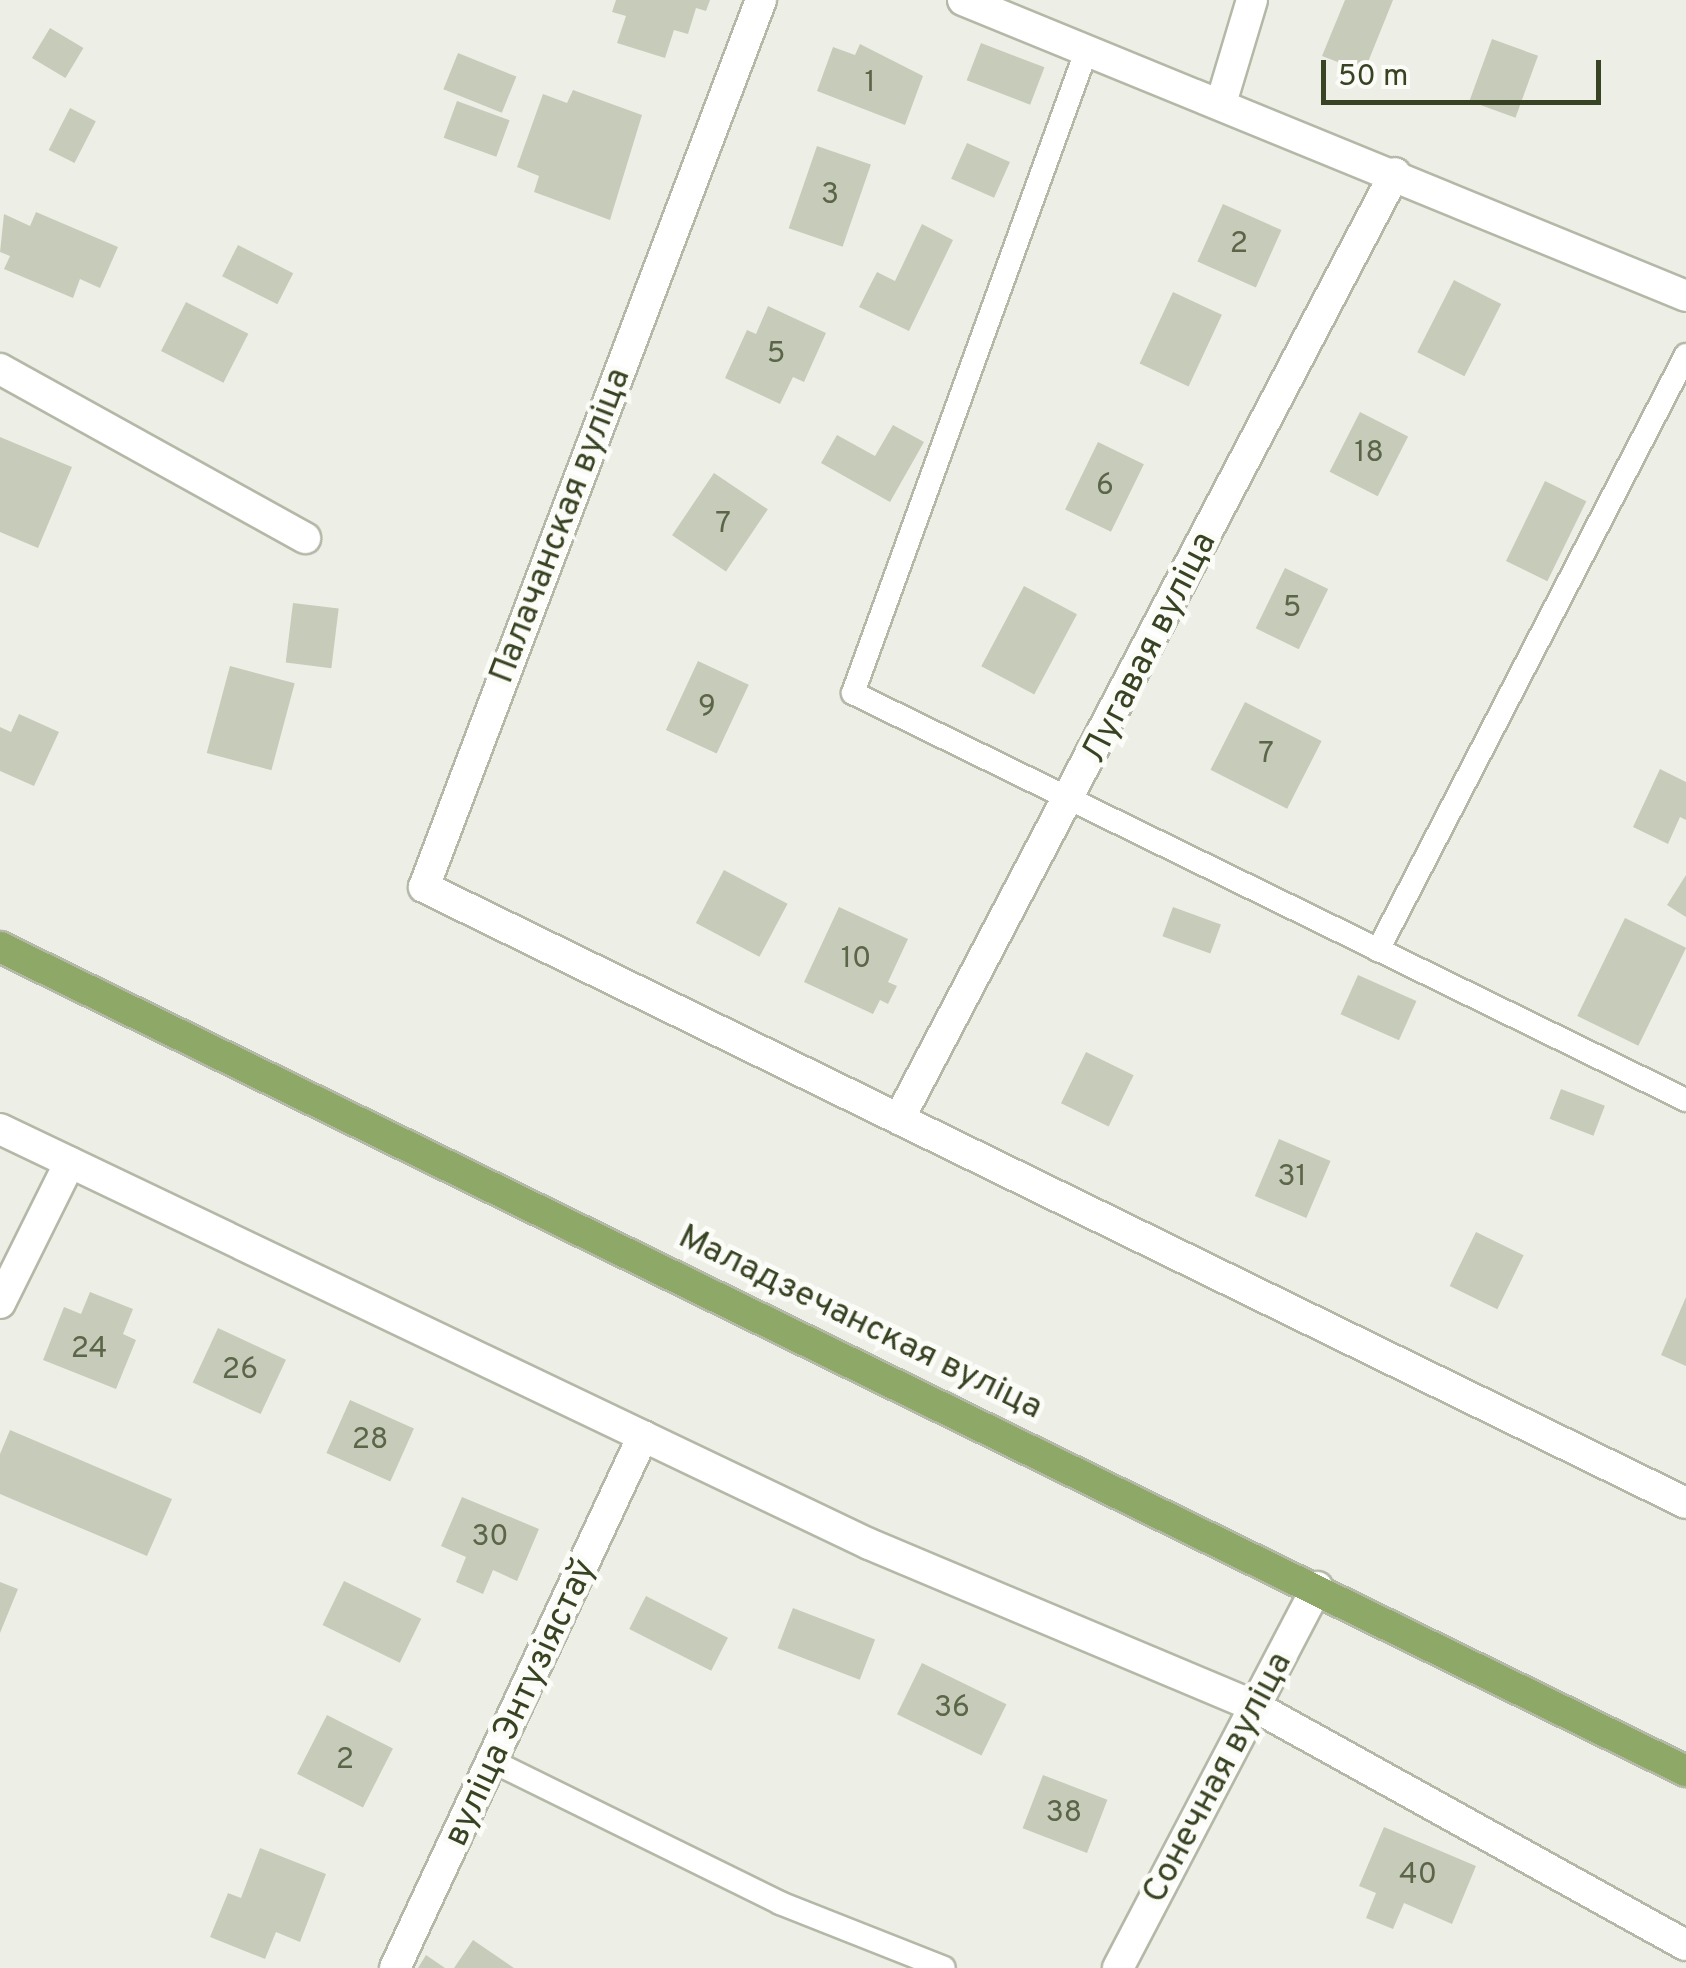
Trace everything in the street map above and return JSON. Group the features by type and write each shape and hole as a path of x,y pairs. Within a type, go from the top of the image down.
{"main road":[{"name":"Маладзечанская вуліца","path":"0,947 1317,1587 1686,1772"}],"street":[{"name":"Палачанская вуліца","path":"761,0 424,888 899,1119"},
{"path":"964,0 1222,100 1686,296"},
{"path":"1222,100 1252,0"},
{"name":"Лугавая вуліца","path":"899,1119 1069,803 1396,174"},
{"path":"0,369 305,538"},
{"path":"899,1119 1686,1503"},
{"path":"0,1130 869,1544 1256,1707 1686,1945"},
{"path":"0,1302 70,1162"},
{"name":"вуліца Энтузіястаў","path":"395,1968 496,1763 643,1436"},
{"name":"Сонечная вуліца","path":"1118,1968 1317,1587"}],"lane":[{"path":"1087,49 854,693 1069,803 1686,1100"},
{"path":"1378,950 1686,355"},
{"path":"496,1763 780,1902 944,1968"}],"building":[{"path":"616,0 710,0 706,11 696,8 688,34 674,30 665,58 617,43 626,16 612,12"},
{"path":"1345,0 1393,0 1364,72 1322,56"},
{"path":"50,28 83,48 65,78 32,58"},
{"path":"1492,39 1538,56 1515,118 1469,101"},
{"path":"981,43 1044,67 1030,105 967,80"},
{"path":"860,44 923,76 905,125 817,91 833,47 855,55"},
{"path":"458,53 516,77 502,113 443,89"},
{"path":"573,90 642,115 610,220 534,192 539,176 517,167 543,94 567,103"},
{"path":"457,101 510,120 496,157 444,138"},
{"path":"70,108 96,121 75,163 49,150"},
{"path":"967,143 1010,162 994,198 951,179"},
{"path":"817,146 871,165 843,247 789,228"},
{"path":"1223,204 1281,230 1256,288 1197,262"},
{"path":"36,212 118,247 100,288 80,279 73,298 4,269 10,256 0,252 4,214 30,226"},
{"path":"922,224 953,240 909,331 859,307 877,272 895,281"},
{"path":"238,245 293,273 277,304 222,276"},
{"path":"1454,280 1501,304 1464,376 1417,352"},
{"path":"1173,292 1222,315 1189,386 1140,364"},
{"path":"186,302 248,334 223,383 161,351"},
{"path":"768,306 826,333 804,382 793,377 780,404 725,378 747,330 756,334"},
{"path":"1360,412 1408,437 1378,496 1330,472"},
{"path":"893,425 924,442 890,502 821,463 837,435 875,456"},
{"path":"0,437 72,467 38,548 0,532"},
{"path":"1098,442 1144,464 1111,532 1065,509"},
{"path":"714,473 768,509 726,572 672,535"},
{"path":"1545,481 1586,501 1547,581 1506,561"},
{"path":"1285,568 1328,589 1299,649 1256,628"},
{"path":"1024,586 1077,614 1034,695 981,666"},
{"path":"293,603 339,609 331,668 286,663"},
{"path":"698,661 749,685 717,754 666,730"},
{"path":"230,666 295,683 271,770 207,753"},
{"path":"1245,702 1322,741 1287,809 1210,770"},
{"path":"19,714 59,732 34,786 0,771 0,727 11,732"},
{"path":"1660,769 1686,782 1686,820 1680,817 1668,844 1633,827"},
{"path":"724,870 788,904 759,957 696,923"},
{"path":"1686,875 1686,917 1667,905"},
{"path":"839,907 908,939 888,982 897,986 888,1004 880,1000 873,1014 804,982"},
{"path":"1173,907 1221,924 1210,954 1162,936"},
{"path":"1625,918 1686,948 1638,1046 1577,1016"},
{"path":"1358,975 1416,1001 1399,1040 1341,1014"},
{"path":"1086,1052 1134,1075 1109,1126 1061,1103"},
{"path":"1561,1089 1605,1106 1593,1136 1550,1119"},
{"path":"1279,1139 1331,1161 1306,1218 1255,1196"},
{"path":"1476,1232 1524,1255 1497,1309 1450,1286"},
{"path":"90,1292 133,1309 123,1334 136,1340 116,1389 43,1360 64,1307 81,1314"},
{"path":"1686,1297 1686,1366 1661,1355"},
{"path":"218,1328 286,1360 261,1414 193,1382"},
{"path":"350,1400 414,1428 390,1481 326,1453"},
{"path":"10,1430 172,1499 147,1556 0,1494 0,1454"},
{"path":"462,1497 539,1529 517,1581 493,1570 483,1594 456,1582 466,1557 441,1546"},
{"path":"344,1581 421,1619 400,1663 323,1625"},
{"path":"0,1582 18,1589 0,1633"},
{"path":"646,1596 728,1638 711,1671 629,1629"},
{"path":"793,1608 875,1640 860,1680 778,1648"},
{"path":"922,1663 1006,1704 981,1755 897,1714"},
{"path":"327,1715 393,1749 363,1807 297,1774"},
{"path":"1043,1775 1107,1800 1087,1853 1023,1828"},
{"path":"1384,1827 1476,1866 1452,1924 1404,1903 1393,1929 1366,1918 1376,1893 1359,1886"},
{"path":"260,1848 326,1874 300,1942 276,1932 265,1959 210,1937 228,1893 241,1898"},
{"path":"473,1940 514,1968 454,1968"},
{"path":"426,1955 445,1968 418,1968"}]}
